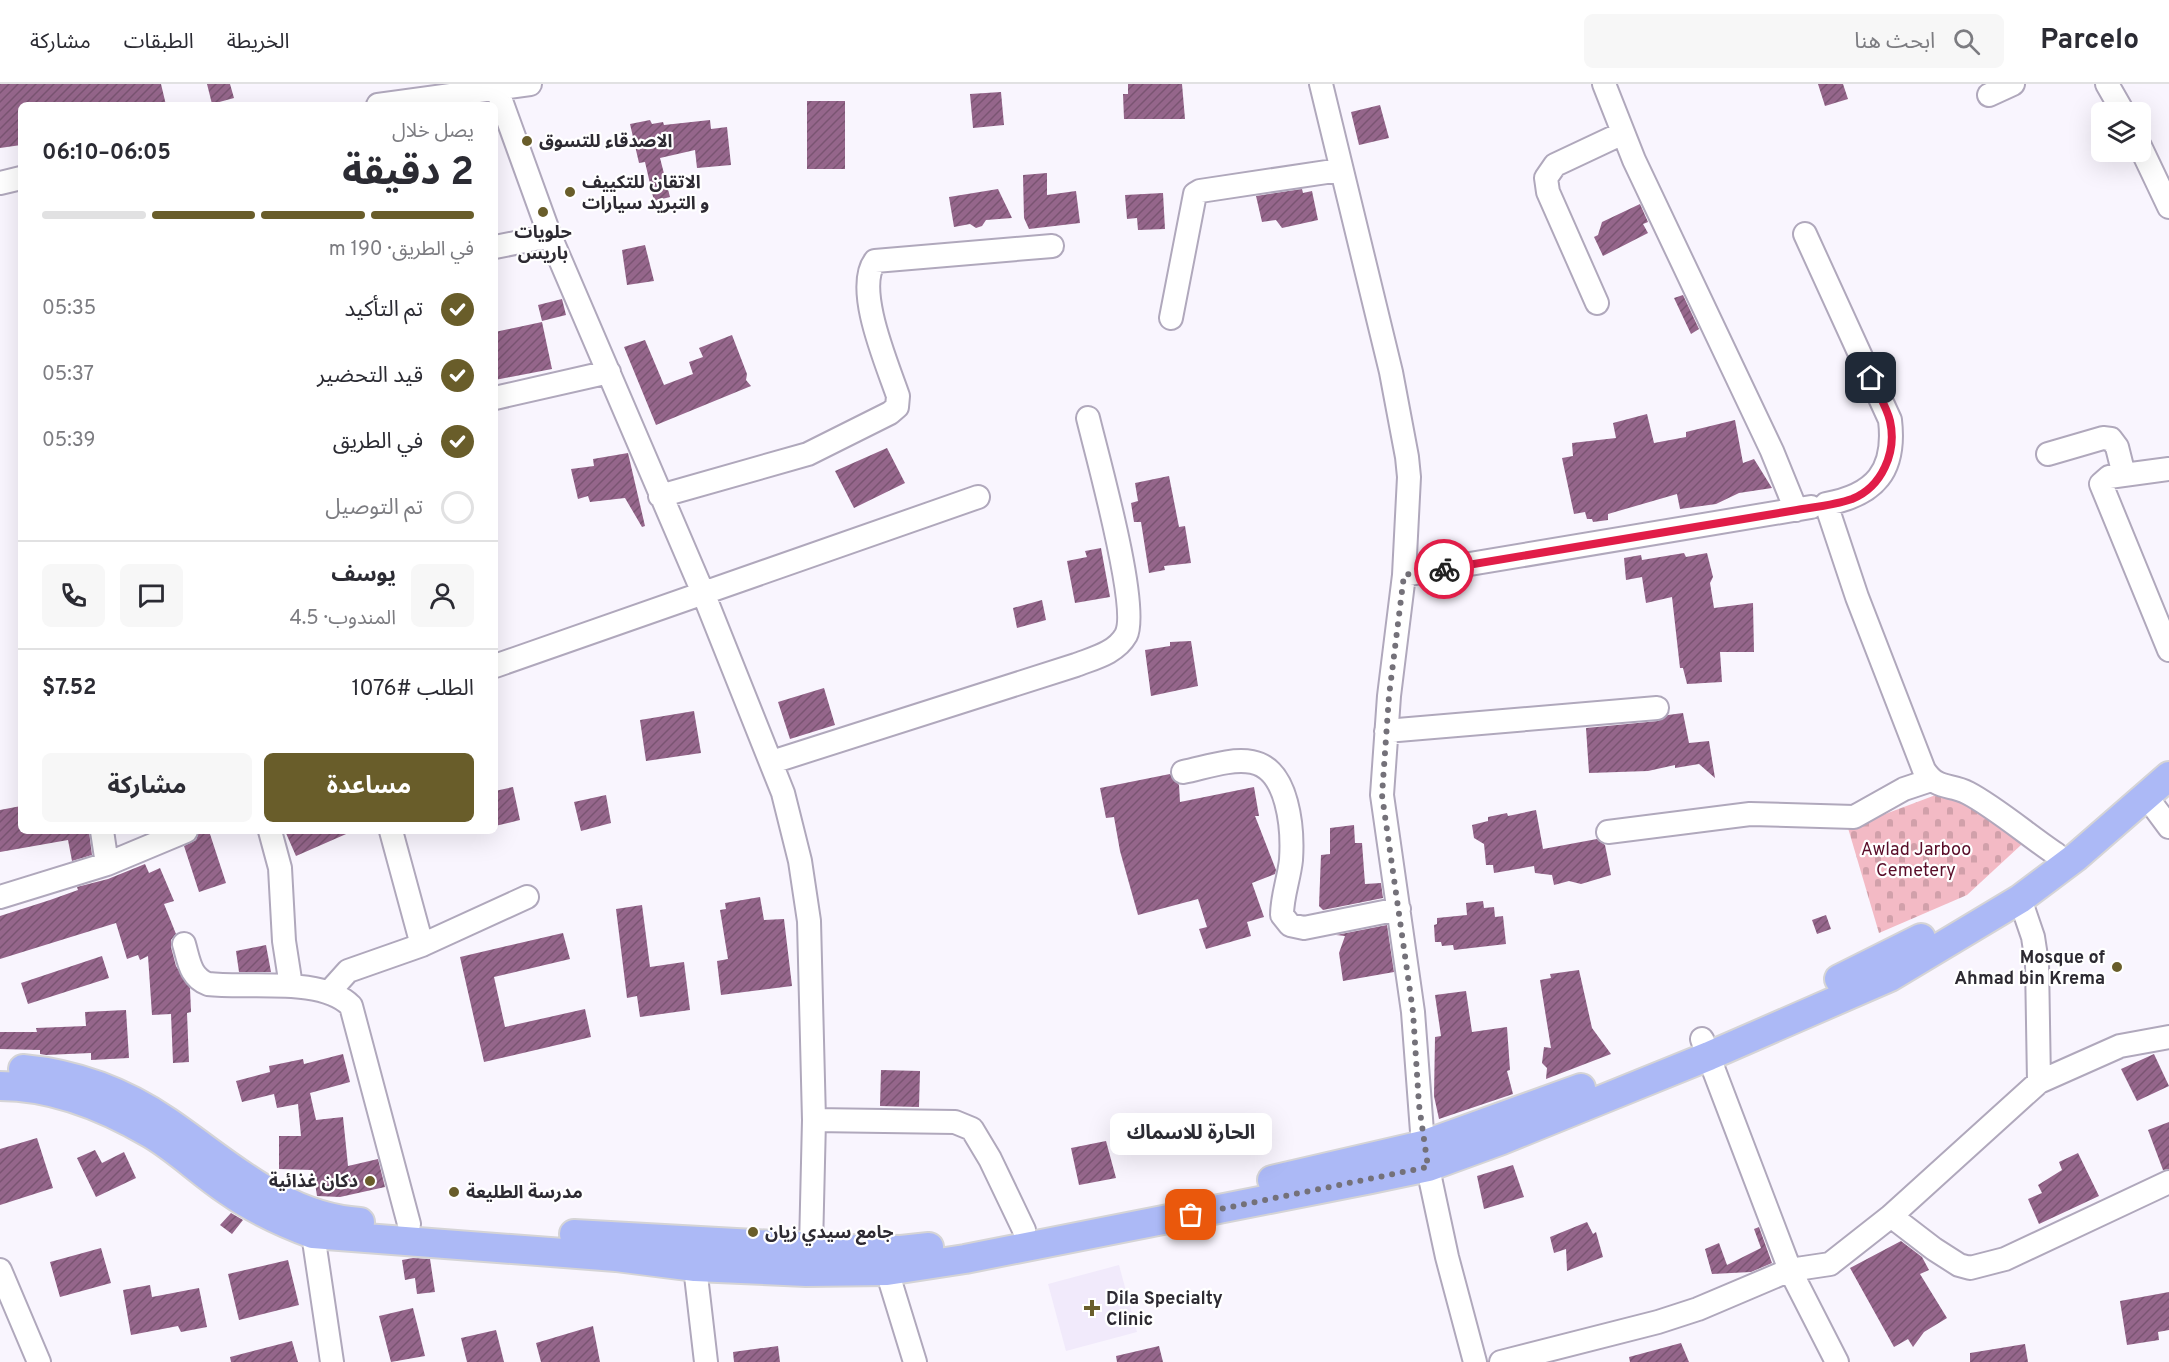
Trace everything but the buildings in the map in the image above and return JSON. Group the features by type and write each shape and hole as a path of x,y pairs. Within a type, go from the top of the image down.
{"main road":[{"path":"1706,1048 1782,1007 1957,920 2056,854 2169,757"},
{"path":"0,1086 41,1089 77,1099 117,1116 152,1135 228,1192 274,1219 606,1256 965,1259 1426,1156 1598,1082 1706,1048 1890,977 2020,899 2076,857 2169,776"},
{"path":"0,1067 52,1071 94,1082 167,1121 240,1175 316,1224 355,1222 409,1224 698,1255"},
{"path":"887,1260 937,1246 1426,1156"}],"street":[{"path":"397,102 496,86 530,84"},
{"path":"1321,84 1340,170 1391,372 1407,457 1409,477 1404,575 1386,731 1382,795 1413,1012 1426,1156 1447,1257 1475,1362"},
{"path":"1604,84 1623,133 1726,358 1776,460 1797,510"},
{"path":"1989,95 2013,84"},
{"path":"2107,84 2117,102"},
{"path":"496,86 550,237 704,595 783,793 800,861 809,921 814,1120 809,1259"},
{"path":"1597,303 1548,192 1546,177 1555,165 1623,133"},
{"path":"2148,162 2166,195"},
{"path":"1171,318 1195,194 1200,191 1340,170"},
{"path":"0,183 18,179"},
{"path":"1404,575 1797,510 1849,500 1869,489 1889,460 1892,440 1890,420 1805,234"},
{"path":"498,246 550,237"},
{"path":"660,496 808,454 890,413 897,407 898,396 871,315 870,267 874,261 1052,246"},
{"path":"498,397 609,372"},
{"path":"772,762 1076,665 1118,646 1127,633 1129,610 1117,536 1088,418"},
{"path":"2048,454 2108,438 2115,441 2124,475"},
{"path":"2169,469 2105,479 2101,484 2101,489 2169,650"},
{"path":"498,665 704,595 978,497"},
{"path":"1826,504 1857,597 1924,770 1931,780 1940,786 1968,793 2056,854"},
{"path":"1386,731 1657,708"},
{"path":"1183,772 1244,761 1263,766 1277,778 1284,791 1291,842 1291,860 1282,915 1290,925 1305,928 1399,909"},
{"path":"1608,832 1750,814 1854,817 1904,789 1931,780"},
{"path":"2146,796 2169,827"},
{"path":"102,834 107,864"},
{"path":"0,897 107,864 179,834"},
{"path":"271,834 280,868 284,941 291,986"},
{"path":"392,834 422,945"},
{"path":"330,991 348,971 422,945 527,897"},
{"path":"2020,899 2032,937 2037,963 2039,1082"},
{"path":"184,944 191,971 198,980 207,984 291,986 330,991 342,996 351,1006 409,1224"},
{"path":"1501,1362 1668,1319 1790,1270 1830,1264 1891,1216 2039,1082 2120,1046 2169,1037"},
{"path":"1706,1048 1790,1270 1837,1362"},
{"path":"814,1120 955,1122 972,1129 990,1159 1023,1230"},
{"path":"1891,1216 1934,1249 1959,1265 1971,1268 2005,1259 2117,1204 2169,1182"},
{"path":"316,1224 332,1362"},
{"path":"698,1255 706,1362"},
{"path":"887,1260 915,1362"},
{"path":"0,1270 39,1362"}],"shaded area":[{"name":"Dila Specialty Clinic","path":"1119,1265 1137,1332 1066,1351 1048,1284"}],"green space":[{"name":"Awlad Jarboo Cemetery","path":"1941,793 2034,833 1967,895 1879,933 1848,828"}],"way so far":[{"path":"1191,1215 1428,1167 1419,1105 1413,1012 1388,848 1382,777 1389,696 1404,575 1444,569"}],"place":[{"name":"الاصدقاء للتسوق","path":"527,141"},
{"name":"الاتقان للتكييف و التبريد سيارات","path":"570,192"},
{"name":"حلويات باريس","path":"543,212"},
{"name":"Mosque of Ahmad bin Krema","path":"2117,967"},
{"name":"دكان غذائية","path":"370,1181"},
{"name":"مدرسة الطليعة","path":"454,1192"},
{"name":"الحارة للاسماك","path":"1191,1215"},
{"name":"جامع سيدي زيان","path":"753,1232"},
{"name":"Dila Specialty Clinic","path":"1092,1308"}],"route":[{"path":"1444,569 1490,563 1849,500 1869,489 1889,460 1892,440 1890,420 1871,378"}]}
